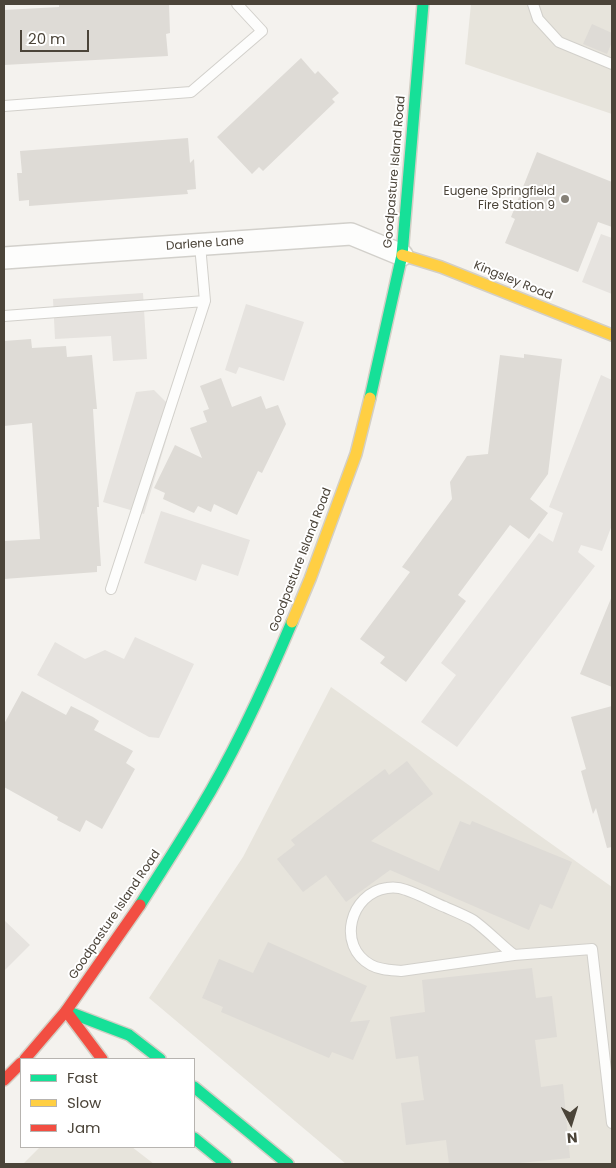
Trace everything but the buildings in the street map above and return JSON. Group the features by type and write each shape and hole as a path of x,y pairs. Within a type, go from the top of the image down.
{"main road":[{"name":"Goodpasture Island Road","path":"26,1058 66,1011 134,914 201,808 233,750 272,670 310,579 356,454 372,392 402,255 424,4"},
{"name":"Kingsley Road","path":"402,255 441,267 612,335"},
{"path":"66,1011 101,1058"},
{"path":"66,1011 129,1035 159,1058"},
{"path":"4,1080 20,1064"},
{"path":"195,1088 288,1164"},
{"path":"195,1139 226,1164"}],"street":[{"name":"Darlene Lane","path":"4,258 351,234 402,255"}],"lane":[{"path":"4,106 191,92 262,31 236,4"},
{"path":"533,4 538,19 559,42 612,64"},
{"path":"111,589 204,301 200,244"},
{"path":"4,316 204,301"},
{"path":"514,955 472,920 404,889 388,888 374,892 362,900 354,912 350,926 352,942 359,955 370,965 383,970 400,970 514,955 592,949 612,1123"}],"shaded area":[{"path":"471,4 612,4 612,114 465,64"},
{"path":"601,234 612,238 612,294 582,282"},
{"path":"143,293 147,359 113,361 111,336 55,339 53,299"},
{"path":"246,304 304,322 284,381 239,367 236,374 225,370"},
{"path":"601,375 612,380 612,525 602,551 581,545 578,552 595,566 457,747 421,722 456,675 441,663 539,533 553,542 563,513 549,507"},
{"path":"154,390 175,411 144,514 103,502 136,392"},
{"path":"161,511 250,540 238,576 202,564 196,581 144,563"},
{"path":"135,637 194,664 159,738 149,737 37,675 55,642 85,659 105,650 124,659"},
{"path":"331,687 612,887 612,1164 346,1164 149,998 243,857"},
{"path":"4,920 30,945 4,971"},
{"path":"39,1148 133,1148 154,1164 23,1164"}],"traffic: fast":[{"path":"370,398 402,255 423,4"},
{"path":"140,905 193,821 226,764 261,694 292,622"},
{"path":"66,1011 129,1035 159,1058"},
{"path":"195,1088 288,1164"},
{"path":"195,1139 226,1164"}],"traffic: slow":[{"path":"402,255 441,267 612,335"},
{"path":"292,622 310,579 356,454 370,398"}],"traffic: jam":[{"path":"26,1058 66,1011 140,905"},
{"path":"66,1011 101,1058"},
{"path":"4,1080 20,1064"}],"place":[{"name":"Eugene Springfield Fire Station 9","path":"565,199"}]}
